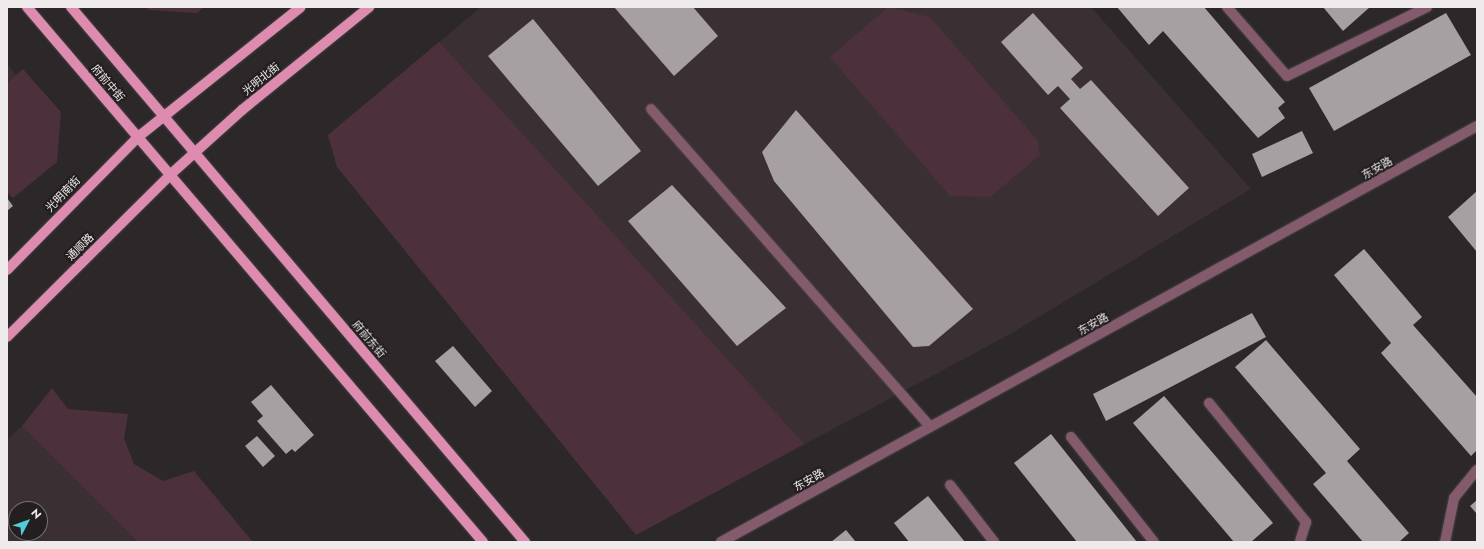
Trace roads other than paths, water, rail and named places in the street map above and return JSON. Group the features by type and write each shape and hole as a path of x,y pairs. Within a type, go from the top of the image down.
{"main road":[{"name":"府前中街","path":"28,7 171,174"},
{"name":"府前中街","path":"71,7 196,152"},
{"path":"138,137 301,7"},
{"name":"光明北街","path":"171,174 242,110 369,7"},
{"name":"光明南街","path":"7,270 138,137"},
{"name":"府前东街","path":"196,152 524,542"},
{"path":"171,174 483,542"},
{"name":"通顺路","path":"7,337 171,174"}],"street":[{"path":"1227,7 1287,76 1427,7"},
{"path":"651,109 930,427"},
{"name":"东安路","path":"721,542 1477,126"},
{"path":"1209,402 1306,522 1300,542"},
{"path":"1071,437 1154,542"},
{"path":"1445,542 1454,498 1477,470"},
{"path":"950,486 994,542"}]}
